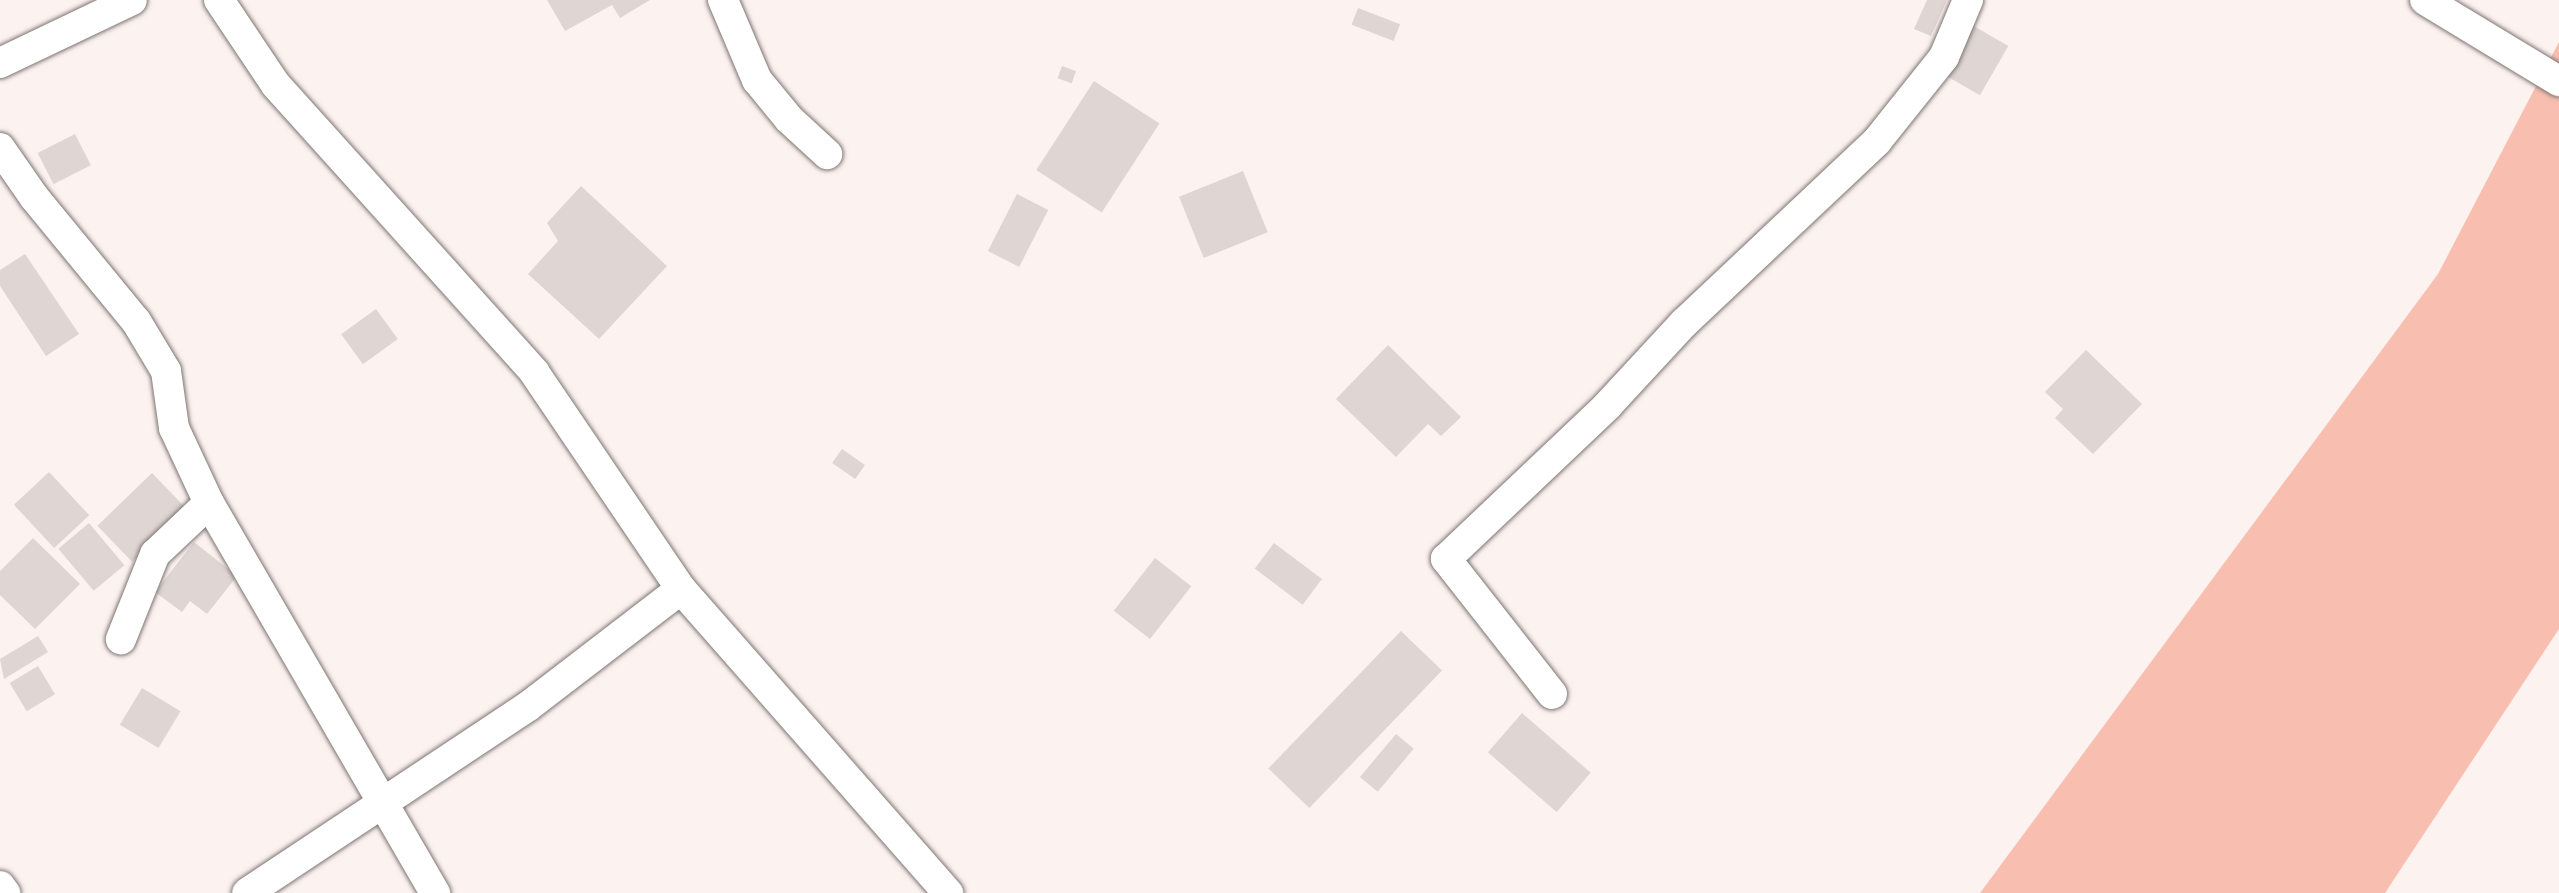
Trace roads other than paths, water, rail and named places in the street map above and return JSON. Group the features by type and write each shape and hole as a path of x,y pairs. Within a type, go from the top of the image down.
{"street":[{"path":"0,63 132,0"},
{"path":"219,0 276,85 534,372 681,589 948,893"},
{"path":"723,0 757,80 789,120 827,154"},
{"path":"1552,694 1447,559 1608,405 1693,314 1877,141 1944,57 1968,0"},
{"path":"2425,0 2559,81"},
{"path":"0,148 34,197 136,321 166,371 174,428 209,503 435,893"},
{"path":"121,639 155,554 209,503"},
{"path":"247,893 527,707 681,589"},
{"path":"0,886 5,893"}]}
